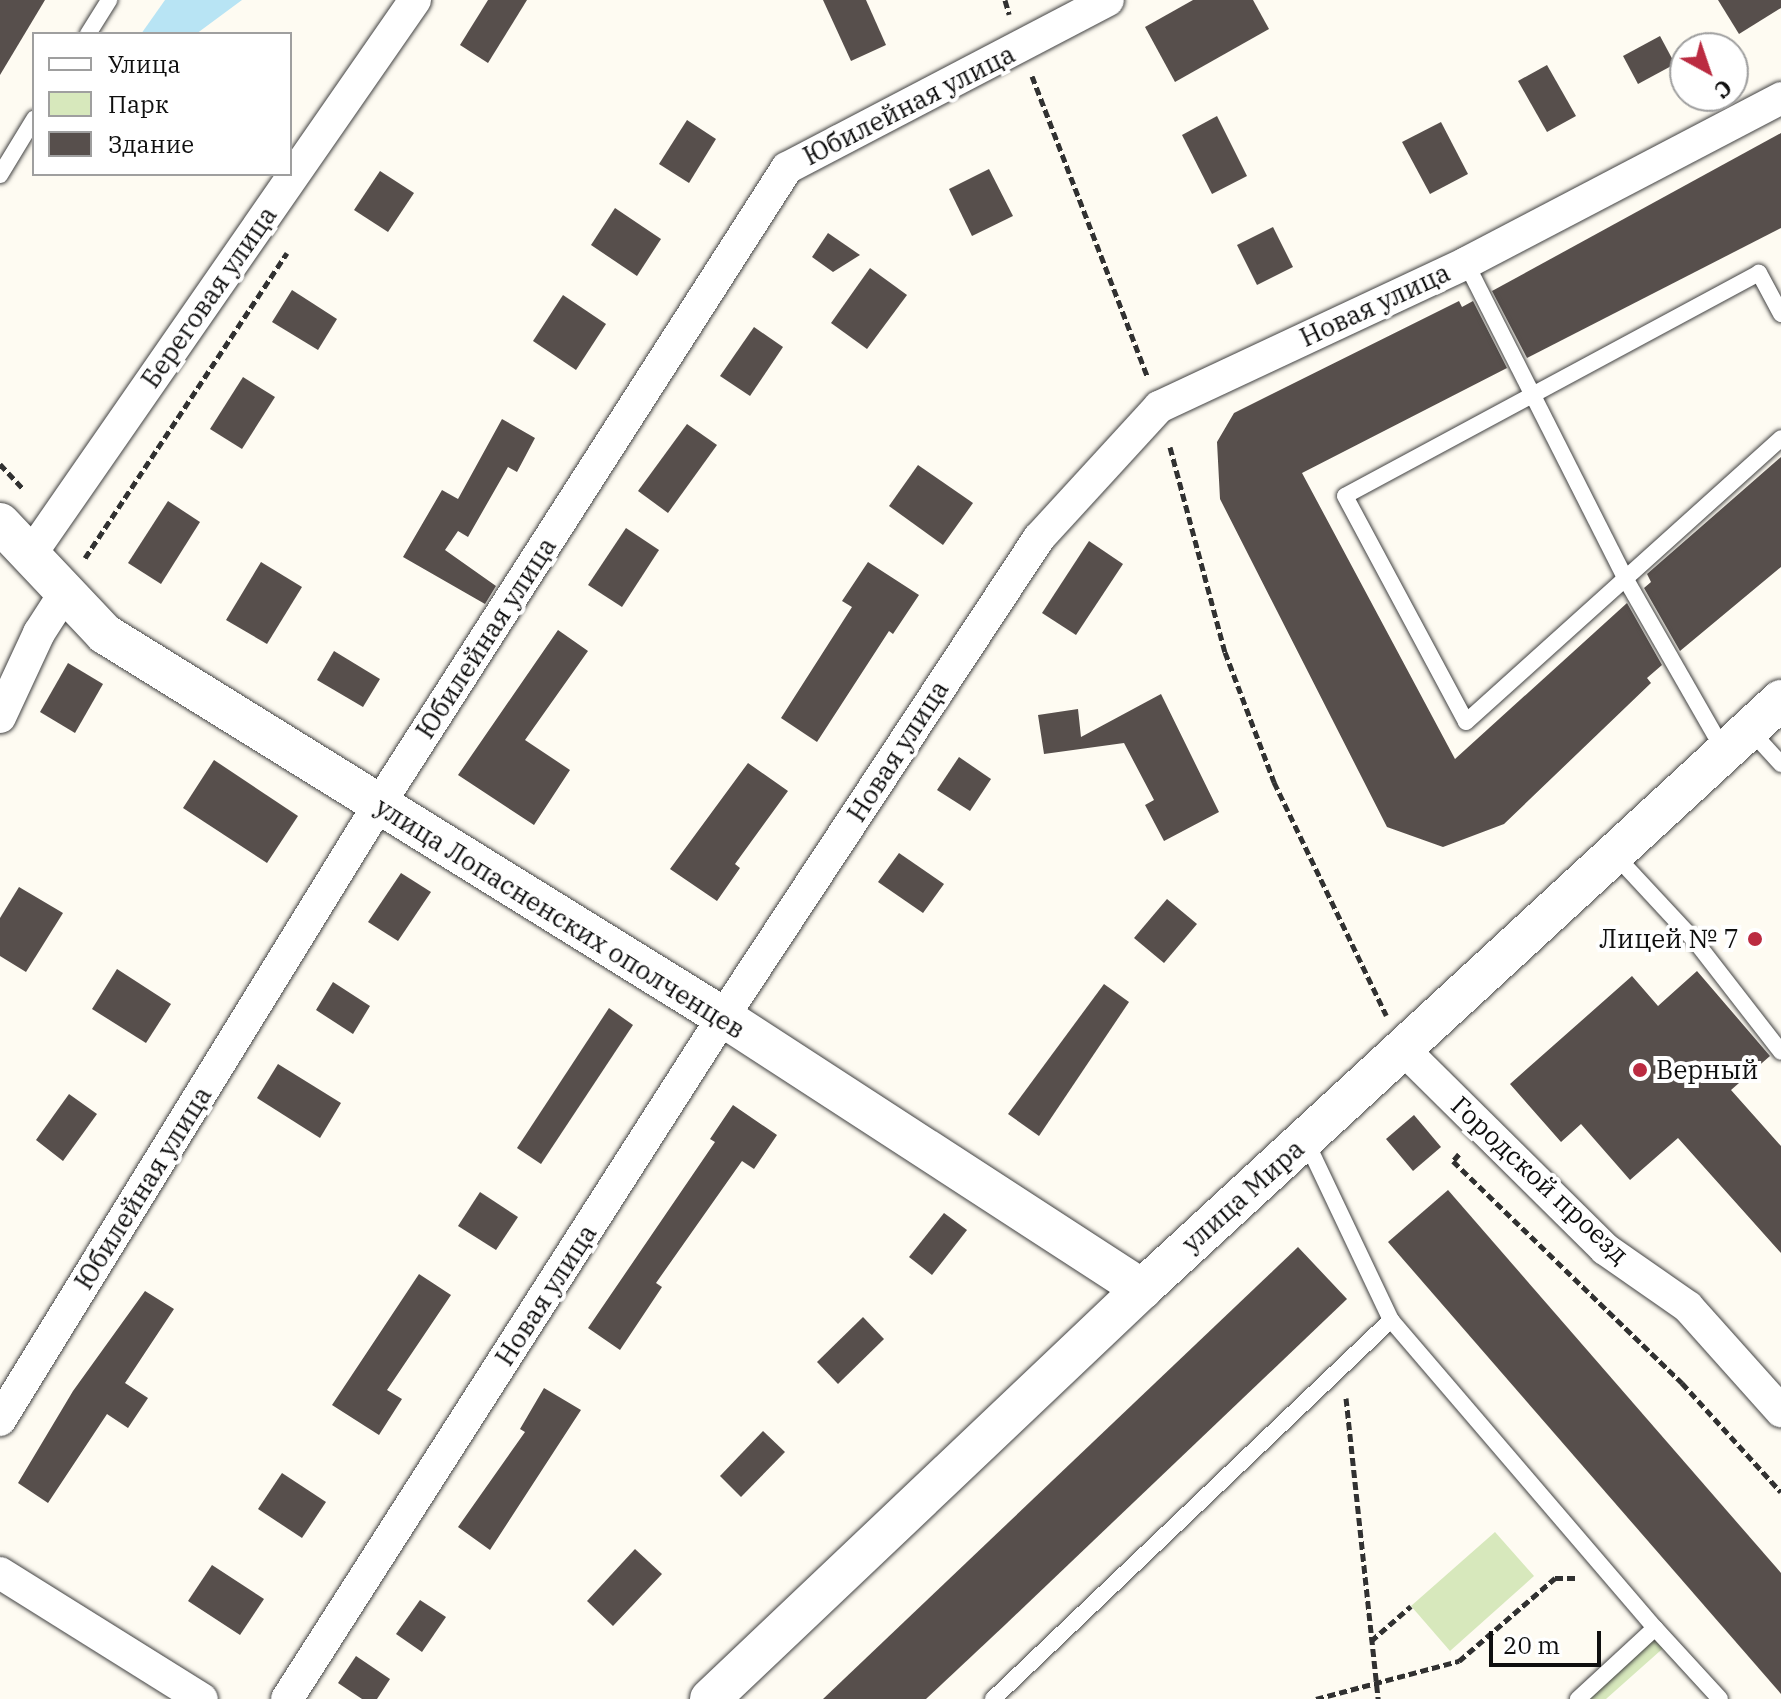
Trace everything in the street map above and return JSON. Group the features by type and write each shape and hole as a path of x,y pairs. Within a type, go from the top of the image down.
{"street":[{"name":"Береговая улица","path":"31,554 415,0"},
{"name":"Юбилейная улица","path":"0,1420 378,806 787,168 1108,0"},
{"name":"Новая улица","path":"287,1699 723,1017 1039,538 1159,407 1466,263 1781,98"},
{"name":"улица Лопасненских ополченцев","path":"0,523 105,634 723,1017 1142,1289"},
{"path":"0,717 39,633 64,594"},
{"name":"улица Мира","path":"727,1693 1142,1289 1611,851 1781,700"},
{"name":"Городской проезд","path":"1402,1048 1605,1249 1688,1307 1781,1411"},
{"path":"0,1573 202,1699"}],"lane":[{"path":"89,32 109,0"},
{"path":"0,175 32,122"},
{"path":"1466,263 1625,578 1736,740 1781,764"},
{"path":"1781,314 1759,273 1534,397 1345,496 1466,722 1781,438"},
{"path":"1611,851 1695,941 1781,1052"},
{"path":"1305,1139 1391,1320 1655,1628 1720,1699"},
{"path":"993,1699 1391,1320"},
{"path":"1578,1699 1655,1628"}],"path":[{"path":"1005,0 1159,407 1230,667 1274,782 1402,1048"},
{"path":"64,594 295,240"},
{"path":"1483,1129 1453,1161 1682,1383 1781,1492"},
{"path":"1343,1366 1378,1699"},
{"path":"1316,1699 1459,1661 1555,1578 1613,1579"},
{"path":"1371,1641 1411,1606"}],"green space":[{"path":"1495,1532 1534,1576 1450,1651 1411,1606"},
{"path":"1655,1628 1669,1643 1606,1699 1578,1699"}],"water":[{"path":"165,0 242,0 199,32 142,32"}],"building":[{"path":"0,0 45,0 0,75"},
{"path":"488,0 527,0 488,63 460,45"},
{"path":"823,0 866,0 886,45 851,61"},
{"path":"1193,0 1253,0 1269,29 1175,82 1145,27"},
{"path":"1718,0 1781,0 1781,8 1738,32"},
{"path":"1660,36 1669,53 1669,67 1638,84 1623,56"},
{"path":"1547,65 1576,116 1547,132 1518,81"},
{"path":"1217,116 1247,176 1212,194 1182,135"},
{"path":"687,120 716,139 689,183 659,164"},
{"path":"1441,122 1468,174 1430,194 1402,142"},
{"path":"1781,133 1781,228 1527,358 1492,291"},
{"path":"989,169 1013,216 972,236 949,189"},
{"path":"380,171 414,193 388,232 354,210"},
{"path":"615,208 661,239 637,276 591,245"},
{"path":"1273,227 1293,267 1257,285 1237,245"},
{"path":"828,233 860,255 833,272 812,257"},
{"path":"870,268 907,295 867,349 831,323"},
{"path":"292,290 337,319 318,350 272,322"},
{"path":"563,295 606,324 576,370 533,341"},
{"path":"1459,301 1462,307 1473,301 1507,368 1302,473 1455,759 1627,603 1662,665 1647,678 1651,683 1504,824 1443,847 1387,827 1220,499 1217,442 1234,413"},
{"path":"754,327 783,347 750,396 720,376"},
{"path":"243,377 275,397 242,449 210,429"},
{"path":"502,419 535,438 517,472 508,467 468,537 458,531 445,550 496,586 485,604 403,557 442,490 458,499"},
{"path":"687,424 717,445 668,513 638,491"},
{"path":"1781,457 1781,567 1680,651 1644,588 1651,582 1647,574"},
{"path":"918,465 973,503 943,545 889,506"},
{"path":"168,501 200,522 161,584 128,563"},
{"path":"626,528 659,550 622,607 588,585"},
{"path":"1089,541 1123,564 1076,635 1042,613"},
{"path":"261,562 302,587 267,644 226,620"},
{"path":"868,562 919,595 893,634 889,631 817,742 781,718 852,607 842,601"},
{"path":"558,630 588,651 525,740 570,770 534,825 458,775"},
{"path":"334,651 380,679 363,707 317,680"},
{"path":"68,663 103,684 75,733 40,712"},
{"path":"1161,694 1219,812 1164,841 1145,805 1154,800 1124,743 1044,754 1038,715 1078,709 1081,737"},
{"path":"959,757 991,779 970,811 937,790"},
{"path":"214,760 298,816 267,863 183,808"},
{"path":"748,763 788,791 735,864 740,868 717,901 670,869"},
{"path":"899,853 944,884 923,913 878,882"},
{"path":"401,873 431,892 398,941 368,922"},
{"path":"19,887 63,913 26,972 0,956 0,918"},
{"path":"1167,899 1197,924 1164,963 1134,938"},
{"path":"117,969 171,1004 146,1043 92,1009"},
{"name":"Верный","path":"1697,971 1770,1056 1731,1090 1781,1146 1781,1253 1678,1138 1630,1180 1581,1124 1561,1142 1510,1084 1632,976 1658,1006"},
{"path":"333,982 370,1006 353,1034 316,1010"},
{"path":"1104,984 1129,1002 1039,1136 1008,1114"},
{"path":"609,1008 633,1025 541,1164 517,1148"},
{"path":"278,1064 341,1103 320,1138 257,1098"},
{"path":"69,1094 97,1114 63,1161 36,1140"},
{"path":"733,1105 777,1135 754,1169 742,1161 656,1283 662,1287 620,1350 588,1328 715,1142 710,1139"},
{"path":"1414,1115 1441,1147 1413,1171 1386,1139"},
{"path":"1448,1190 1781,1573 1781,1694 1388,1242"},
{"path":"480,1192 518,1217 496,1250 458,1226"},
{"path":"944,1213 967,1230 932,1275 909,1257"},
{"path":"1298,1247 1347,1299 1006,1624 926,1699 823,1699"},
{"path":"419,1274 451,1295 387,1390 402,1399 379,1435 332,1405"},
{"path":"145,1291 174,1309 125,1383 148,1398 128,1428 107,1414 48,1503 18,1483 73,1391"},
{"path":"863,1317 884,1339 838,1384 817,1362"},
{"path":"544,1388 581,1410 490,1550 458,1527 525,1432 520,1429"},
{"path":"763,1431 785,1452 741,1497 720,1476"},
{"path":"282,1473 326,1502 302,1538 258,1509"},
{"path":"635,1549 662,1574 613,1626 587,1601"},
{"path":"212,1565 264,1599 240,1635 188,1601"},
{"path":"420,1600 446,1617 422,1652 396,1634"},
{"path":"356,1656 390,1679 377,1699 362,1699 338,1683"}],"place":[{"name":"Лицей № 7","path":"1755,939"},
{"name":"Верный","path":"1640,1070"}]}
